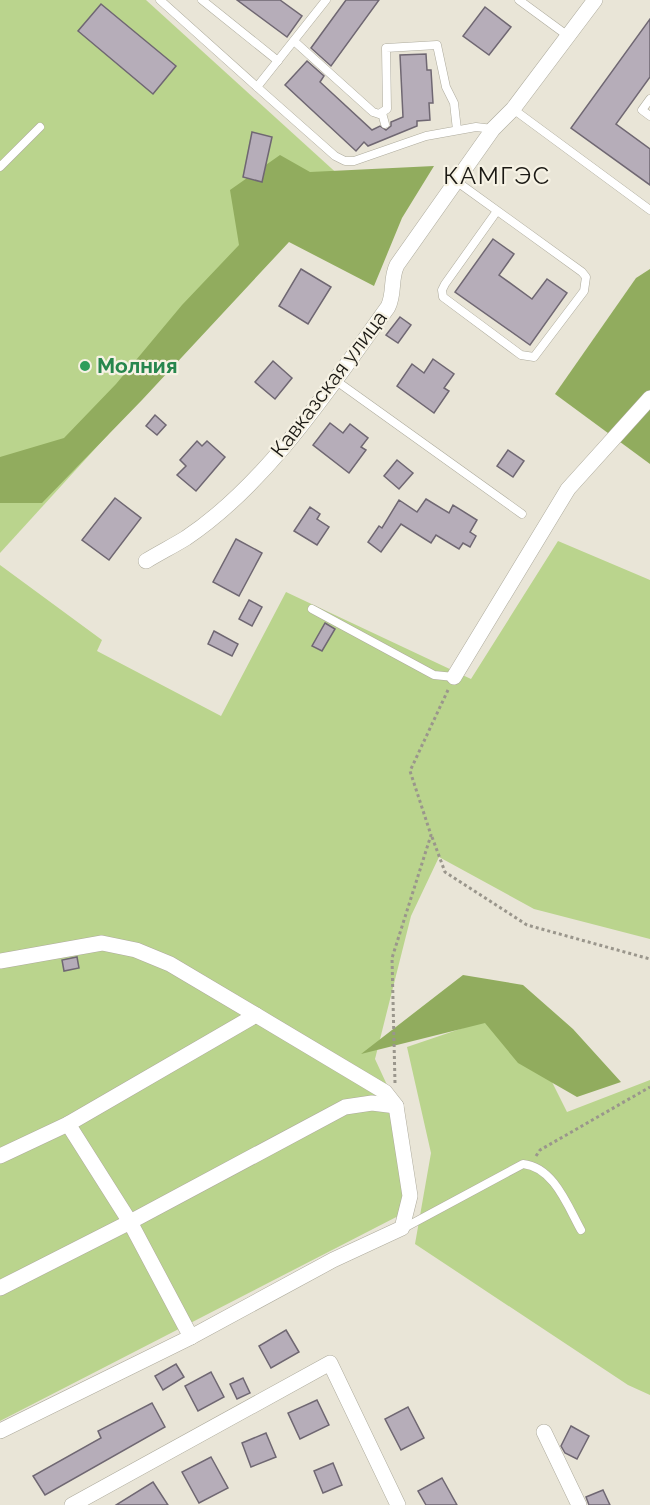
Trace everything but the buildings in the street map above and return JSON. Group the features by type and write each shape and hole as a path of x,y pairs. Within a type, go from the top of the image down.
{"street":[{"name":"Кавказская улица","path":"146,561 187,537 235,496 263,469 335,380 388,307 393,291 391,277 397,265 493,129 513,109 595,0"},
{"path":"454,677 568,489 650,398"},
{"path":"0,961 102,943 136,950 170,964 385,1092 396,1106 410,1196 402,1228 333,1260 191,1337 0,1431"},
{"path":"0,1156 68,1124 256,1015"},
{"path":"0,1288 130,1222 345,1107 372,1103 396,1106"},
{"path":"68,1124 130,1222 191,1337"},
{"path":"72,1505 330,1363 398,1505"},
{"path":"544,1432 579,1505"}],"lane":[{"path":"159,0 335,156 345,160 354,161 426,136 476,127 493,129"},
{"path":"202,0 278,61"},
{"path":"257,87 326,0"},
{"path":"519,0 568,36"},
{"path":"294,41 374,112 382,113 387,109 386,48 434,44 439,48 446,87 454,103 457,130"},
{"path":"650,99 642,110 650,116"},
{"path":"513,109 650,210"},
{"path":"382,113 385,124"},
{"path":"0,167 40,127"},
{"path":"390,137 393,148"},
{"path":"456,182 586,277 584,291 534,357 521,355 443,297 442,290 445,284 497,212"},
{"path":"335,380 522,513"},
{"path":"312,609 434,675 454,677"},
{"path":"402,1228 517,1167 530,1165 551,1179 581,1230"}],"path":[{"path":"454,677 410,771 445,872 527,925 650,959"},
{"path":"396,1106 392,958 431,835"},
{"path":"530,1165 540,1150 650,1087"}],"green space":[{"name":"Молния","path":"0,0 146,0 342,178 0,553"},
{"path":"280,155 310,172 434,166 402,218 374,286 289,242 142,400 42,503 0,503 0,457 64,438 116,384 182,305 239,245 230,190"},
{"path":"650,269 650,464 555,394 636,278"},
{"path":"558,541 650,580 650,939 534,909 439,857 411,916 375,1059 394,1100 406,1212 0,1421 0,565 102,640 97,651 221,716 286,592 471,679"},
{"path":"463,975 523,985 573,1029 621,1082 577,1097 518,1063 485,1023 361,1054"},
{"path":"516,1010 567,1112 650,1080 650,1395 628,1385 415,1244 431,1153 407,1047"}],"place":[{"name":"Молния","path":"85,366"}],"district":[{"name":"КАМГЭС","path":"497,176"}]}
